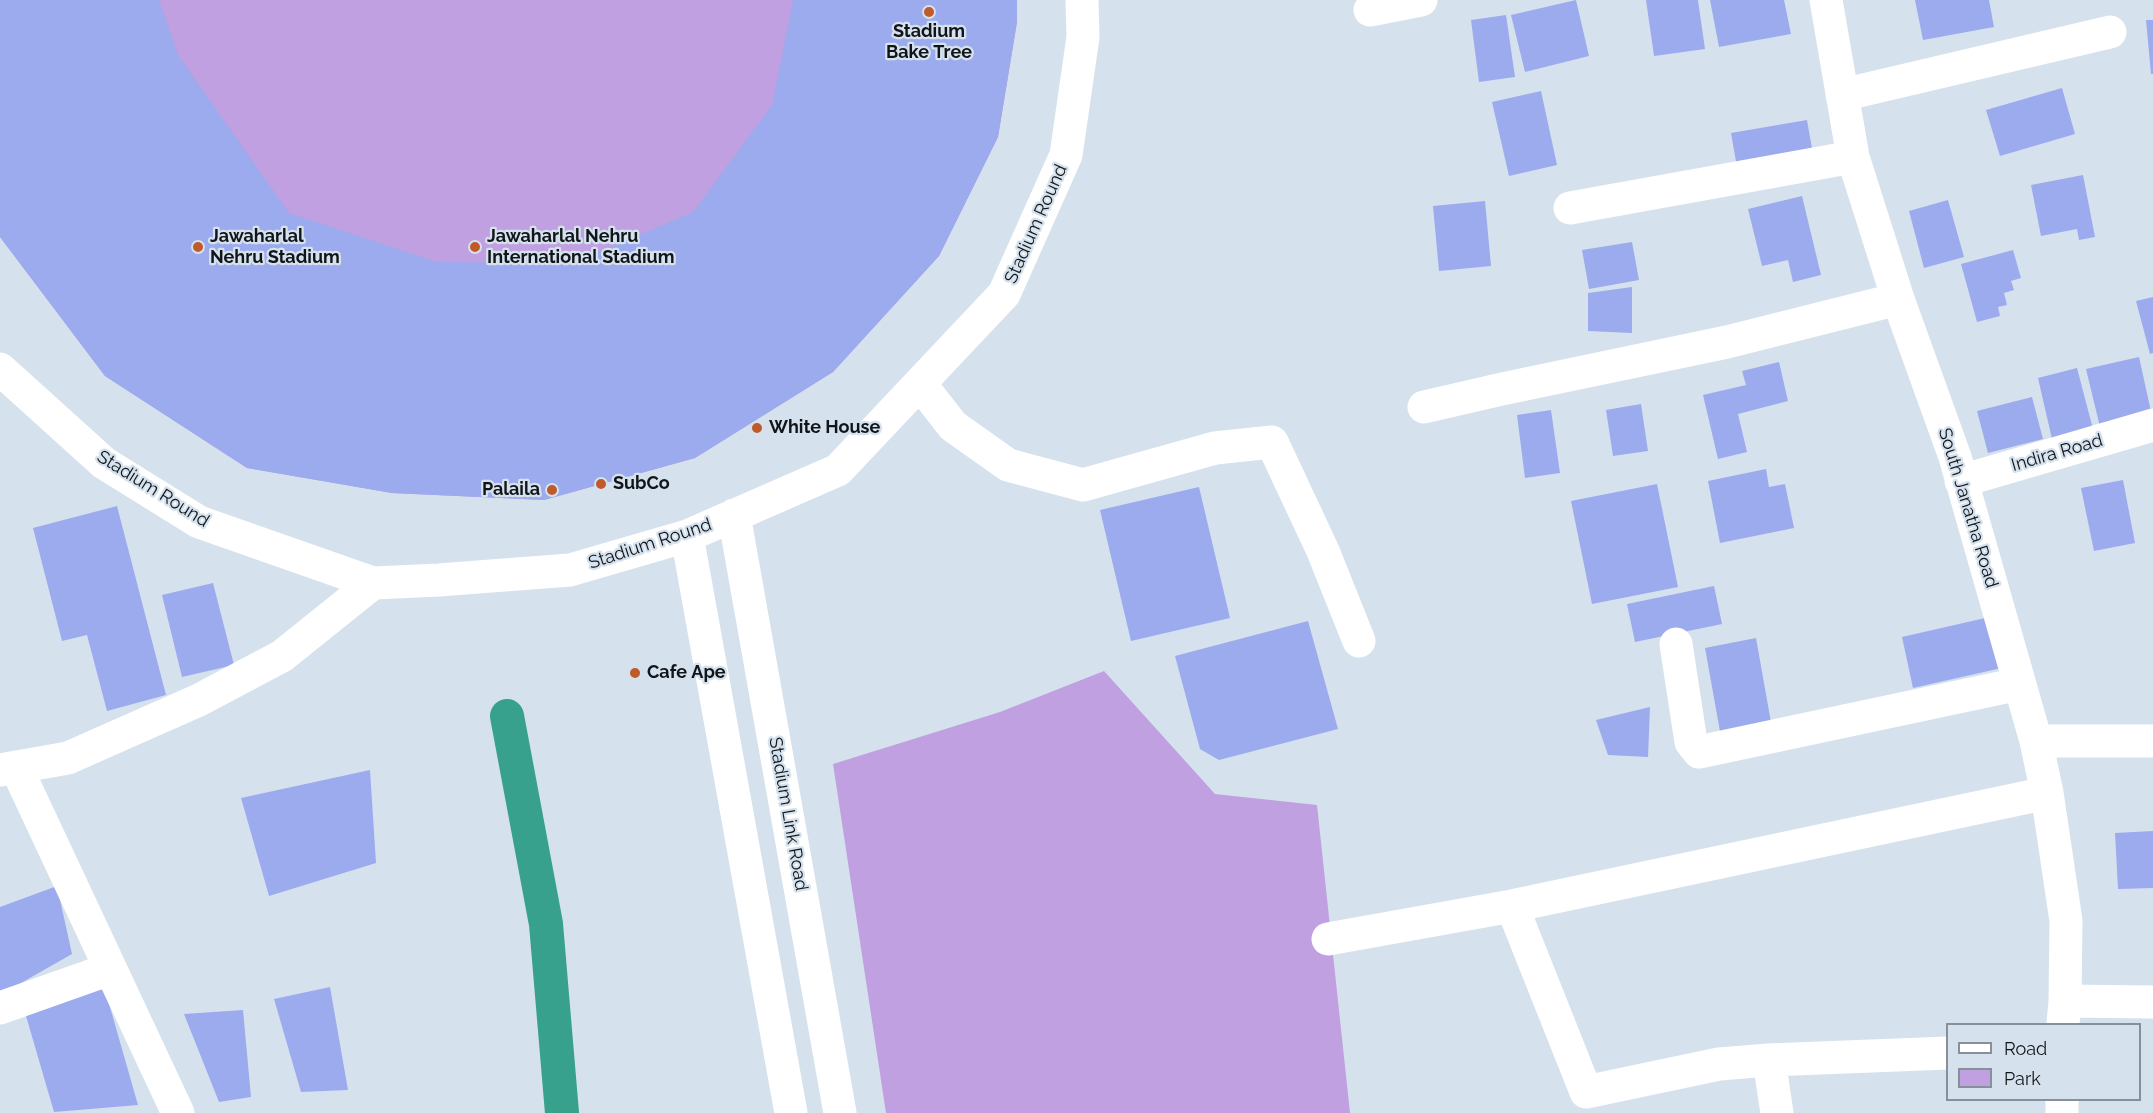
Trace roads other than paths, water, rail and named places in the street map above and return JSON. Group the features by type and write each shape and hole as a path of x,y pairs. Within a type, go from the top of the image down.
{"street":[{"name":"Stadium Round","path":"0,369 105,463 199,522 374,583 570,570 687,536 838,470 1004,294 1066,155 1083,37 1083,0"},
{"path":"1370,10 1421,0"},
{"name":"South Janatha Road","path":"1826,0 1853,157 1898,299 1955,457 2036,741 2047,793 2066,921 2064,1012"},
{"path":"1842,95 2110,32"},
{"path":"1570,208 1853,157"},
{"path":"1425,407 1726,342 1898,299"},
{"path":"920,384 953,426 1008,465 1083,485 1215,448 1272,442 1323,551 1359,641"},
{"name":"Indira Road","path":"1961,481 2153,425"},
{"name":"Stadium Link Road","path":"734,515 840,1113"},
{"path":"687,536 791,1113"},
{"path":"178,1113 110,969 8,769 68,758 199,700 282,656 374,583"},
{"path":"1676,644 1691,742 1700,752 2019,684"},
{"path":"2036,741 2153,741"},
{"path":"1329,939 1512,906 2047,793"},
{"path":"1512,906 1586,1092 1719,1064 1946,1053"},
{"path":"0,1008 110,969"},
{"path":"2064,1012 2153,1002"},
{"path":"1769,1060 1777,1113"}],"waterway":[{"path":"507,716 546,924 562,1113"}],"place":[{"name":"Stadium Bake Tree","path":"929,12"},
{"name":"Jawaharlal Nehru Stadium","path":"198,247"},
{"name":"Jawaharlal Nehru International Stadium","path":"475,247"},
{"name":"White House","path":"757,428"},
{"name":"SubCo","path":"601,484"},
{"name":"Palaila","path":"552,490"},
{"name":"Cafe Ape","path":"635,673"}]}
